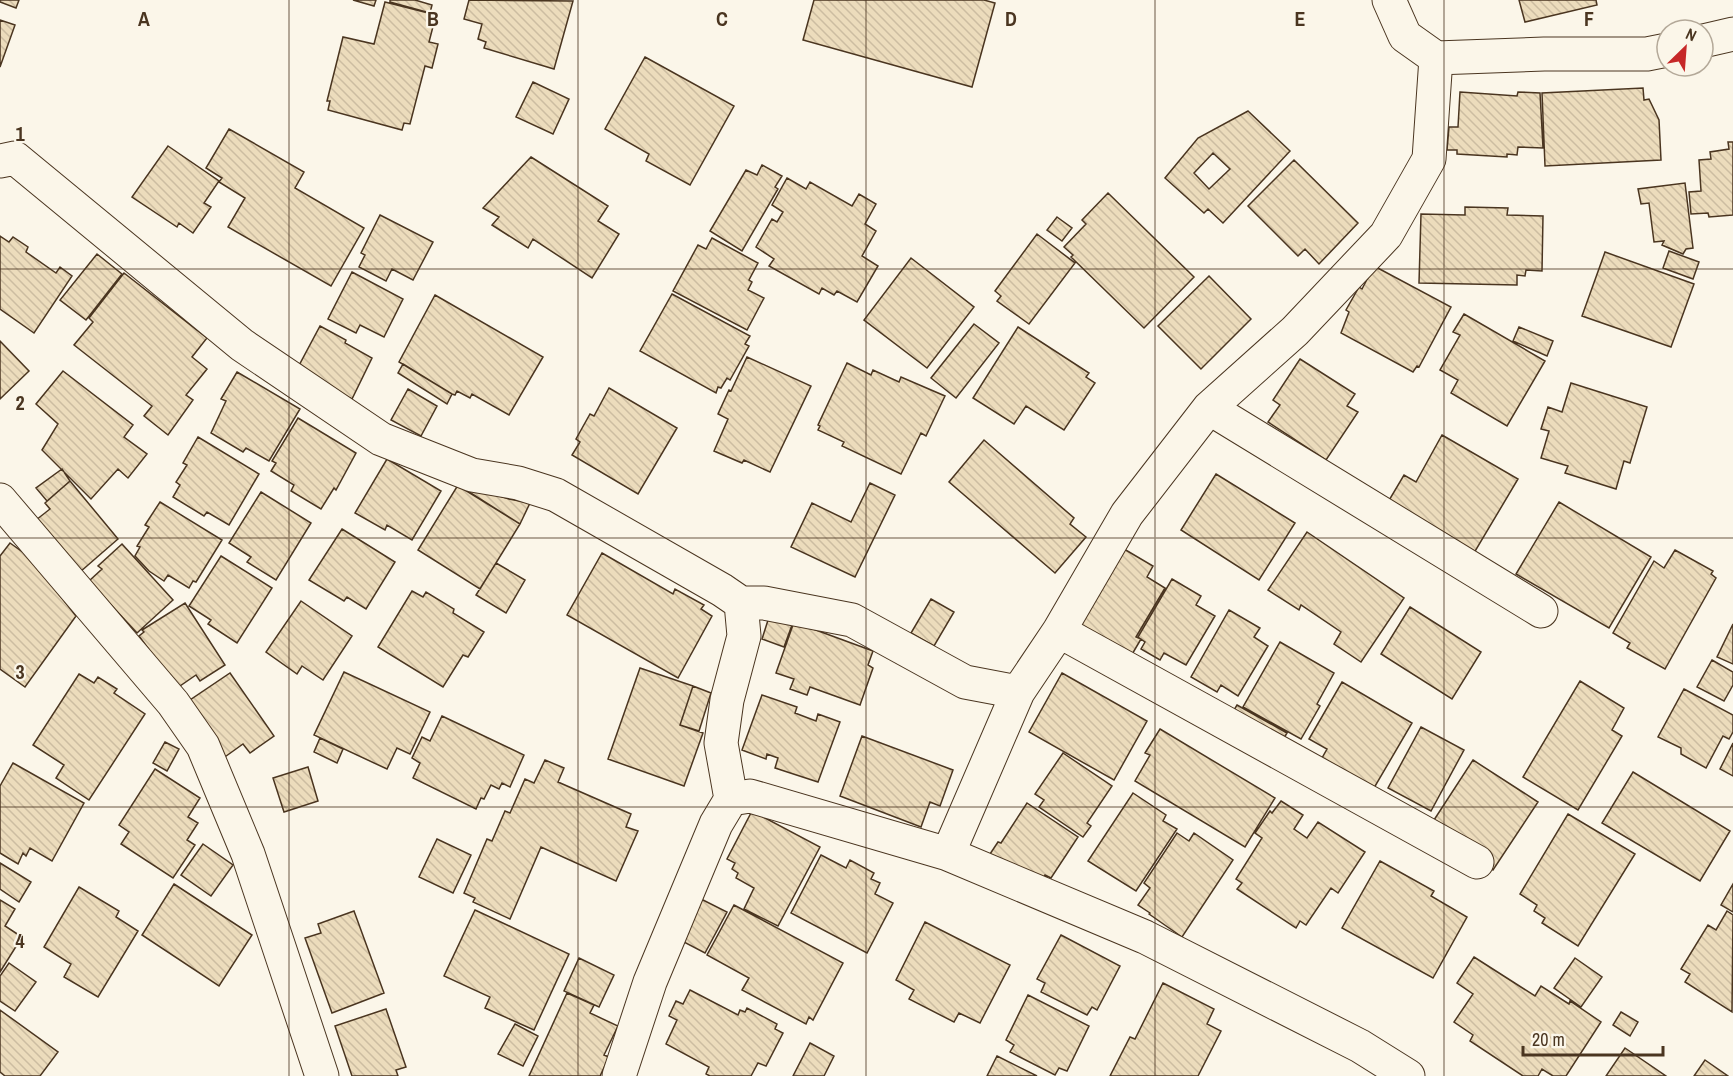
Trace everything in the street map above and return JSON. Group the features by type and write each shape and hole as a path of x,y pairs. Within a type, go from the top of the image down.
{"street":[{"path":"1389,0 1406,36 1436,58 1655,52"},
{"path":"1715,38 1733,34"},
{"path":"948,854 1018,692 1059,631 1127,514 1209,408 1295,331 1386,235 1429,159 1436,58"},
{"path":"0,161 15,158 242,345 381,439 472,475 518,483 556,495 741,603 764,603 852,620 965,682 1018,692"},
{"path":"1209,408 1541,611"},
{"path":"0,500 173,703 202,746 248,855 322,1076"},
{"path":"619,1076 650,982 716,824 731,799 721,743 727,700 744,636 741,603"},
{"path":"1059,631 1478,862"},
{"path":"731,799 750,796 948,854 1145,938 1360,1046 1408,1076"}],"building":[{"path":"0,0 19,0 16,8"},
{"path":"353,0 376,0 374,6"},
{"path":"390,0 415,0 432,5 430,13 390,2"},
{"path":"469,0 573,1 554,69 484,48 486,42 478,39 482,24 464,19"},
{"path":"814,0 984,0 995,3 972,87 803,40"},
{"path":"1519,0 1596,0 1597,5 1525,22"},
{"path":"385,2 436,15 429,42 438,44 432,68 425,66 410,124 404,123 402,130 328,110 330,101 327,101 343,37 374,44"},
{"path":"0,20 15,25 0,67"},
{"path":"645,57 734,106 690,185 646,161 649,154 605,129"},
{"path":"533,82 569,99 553,134 516,117"},
{"path":"1643,88 1644,100 1649,99 1659,120 1661,160 1545,166 1542,93"},
{"path":"1460,92 1517,96 1518,92 1540,93 1543,148 1518,147 1517,155 1507,154 1507,157 1457,154 1457,150 1447,150 1449,127 1458,127"},
{"path":"1248,111 1290,151 1223,223 1208,209 1204,213 1165,178 1198,138","holes":["1213,153 1230,169 1209,189 1194,173"]},
{"path":"229,129 304,172 295,188 364,228 331,286 228,227 245,198 219,182 222,178 206,168"},
{"path":"1728,142 1733,142 1733,215 1709,217 1708,213 1691,214 1689,192 1701,191 1699,160 1711,159 1710,152 1729,149"},
{"path":"168,146 219,181 204,203 211,207 193,233 179,223 177,227 132,197"},
{"path":"531,157 608,206 598,221 619,234 592,278 533,239 528,248 492,225 499,217 483,208"},
{"path":"1294,160 1358,223 1319,264 1305,249 1298,256 1248,206"},
{"path":"762,165 782,176 775,187 778,189 742,251 710,231 746,170 757,175"},
{"path":"787,178 806,189 810,182 852,206 859,194 876,204 865,224 876,231 862,256 878,266 857,302 837,291 834,295 822,288 819,294 769,266 774,259 756,247 772,219 777,222 783,212 772,205"},
{"path":"1685,183 1693,248 1686,249 1683,254 1662,245 1664,241 1654,242 1649,203 1641,204 1638,189"},
{"path":"1108,193 1194,277 1144,328 1071,257 1073,255 1064,247 1086,224 1082,220"},
{"path":"1465,207 1508,208 1507,215 1543,216 1542,271 1526,270 1525,276 1517,275 1517,285 1419,283 1421,214 1465,215"},
{"path":"380,215 433,242 413,280 392,269 386,281 359,267 365,255 361,253"},
{"path":"1057,217 1072,228 1062,241 1047,230"},
{"path":"1037,234 1075,263 1029,324 997,301 1001,296 995,291"},
{"path":"0,236 9,242 13,237 28,247 26,252 56,273 60,267 72,276 34,333 0,309"},
{"path":"712,238 758,263 749,280 752,282 748,290 764,298 747,330 673,291 698,245 706,249"},
{"path":"1669,251 1699,262 1693,279 1663,268"},
{"path":"1605,252 1694,284 1671,347 1582,316"},
{"path":"97,254 122,274 86,320 60,300"},
{"path":"911,258 974,307 927,368 864,320"},
{"path":"1374,266 1451,307 1419,367 1417,366 1413,372 1341,333 1349,312 1346,310 1359,287 1362,289"},
{"path":"352,272 403,299 384,337 360,325 356,333 328,319"},
{"path":"124,273 207,338 192,357 207,369 186,395 193,400 168,435 144,416 152,406 74,345 93,322 89,318"},
{"path":"1209,276 1251,319 1201,369 1158,326"},
{"path":"672,294 750,336 745,344 749,346 730,380 727,378 721,388 718,387 716,393 640,351"},
{"path":"435,295 543,357 509,415 472,394 470,398 457,391 455,395 452,394 399,362"},
{"path":"1464,314 1545,361 1507,426 1451,393 1458,380 1440,370 1460,335 1453,332"},
{"path":"974,324 999,343 956,398 931,378"},
{"path":"320,326 372,358 352,399 295,373"},
{"path":"1018,327 1089,373 1086,377 1095,383 1064,430 1026,406 1014,424 973,398"},
{"path":"1519,327 1553,341 1547,356 1513,341"},
{"path":"0,341 29,371 0,399"},
{"path":"747,357 811,386 770,472 744,460 742,463 714,451 728,419 718,414"},
{"path":"1300,359 1355,394 1347,406 1358,412 1326,460 1268,422 1280,405 1273,400"},
{"path":"847,363 871,375 873,370 899,382 901,377 945,396 926,436 921,433 901,474 842,446 844,442 818,430 820,426 818,425"},
{"path":"403,364 452,394 447,404 398,373"},
{"path":"63,371 133,425 124,437 147,454 128,478 118,469 91,499 42,450 58,424 36,404"},
{"path":"237,372 300,409 269,461 246,448 243,452 211,433 226,401 221,399"},
{"path":"1571,383 1647,407 1630,463 1624,461 1616,489 1565,473 1568,466 1541,458 1549,431 1541,429 1548,407 1562,412"},
{"path":"609,388 677,428 638,494 572,455 580,442 576,439 590,414 594,416"},
{"path":"408,389 437,406 421,436 391,420"},
{"path":"298,418 356,453 336,490 334,488 321,509 291,491 294,485 271,471 276,463 272,461"},
{"path":"1442,435 1518,479 1474,553 1388,502 1404,475 1416,482"},
{"path":"198,437 259,474 229,525 207,512 204,516 173,497 180,485 176,482 187,465 183,463"},
{"path":"984,440 1074,518 1070,524 1086,537 1055,573 949,482"},
{"path":"387,459 441,491 412,540 387,525 385,530 355,513"},
{"path":"62,469 70,481 47,501 36,488"},
{"path":"1216,474 1295,523 1259,580 1181,530"},
{"path":"70,481 118,539 80,572 36,520 50,509 45,503"},
{"path":"870,483 895,495 855,577 791,547 812,503 851,522"},
{"path":"462,484 530,503 520,524 460,487"},
{"path":"458,485 520,524 480,589 418,550"},
{"path":"261,492 311,523 276,580 247,562 251,557 229,543"},
{"path":"160,502 222,540 196,582 193,581 189,588 168,575 164,581 149,571 135,556 140,547 137,546 149,527 145,525"},
{"path":"1559,502 1651,557 1609,628 1516,574"},
{"path":"342,529 395,562 366,609 347,597 344,601 309,580"},
{"path":"1307,532 1404,598 1361,662 1334,644 1341,632 1301,605 1299,610 1268,590"},
{"path":"10,543 31,558 76,616 25,687 0,669 0,556"},
{"path":"122,544 173,600 137,633 89,581 102,569 98,566"},
{"path":"1124,549 1153,566 1147,577 1165,588 1136,637 1141,639 1127,663 1075,633"},
{"path":"1675,550 1713,571 1711,574 1716,578 1665,669 1627,648 1630,643 1613,633 1654,561 1664,568"},
{"path":"602,553 673,594 675,589 704,605 701,609 712,616 678,678 567,615"},
{"path":"221,556 272,588 237,643 208,624 211,620 189,606"},
{"path":"496,563 525,580 506,613 476,595"},
{"path":"1172,579 1201,596 1196,605 1215,616 1186,665 1164,653 1160,660 1141,649 1145,642 1138,637"},
{"path":"412,591 423,597 426,592 454,609 453,613 484,632 468,657 463,655 443,687 378,647"},
{"path":"931,599 954,612 934,646 911,633"},
{"path":"301,601 352,636 323,680 302,666 297,674 266,652"},
{"path":"185,603 225,665 200,681 196,675 177,688 139,636 144,632 142,630"},
{"path":"1410,607 1481,652 1452,699 1381,654"},
{"path":"1229,610 1260,628 1254,637 1268,646 1238,696 1221,685 1217,692 1191,677"},
{"path":"769,617 792,625 784,647 762,639"},
{"path":"794,622 873,651 868,665 873,668 860,705 810,687 807,695 790,689 794,679 776,673"},
{"path":"1733,624 1733,664 1717,657"},
{"path":"1280,642 1334,673 1317,704 1320,706 1301,739 1243,707"},
{"path":"1712,660 1733,672 1733,685 1724,701 1697,687"},
{"path":"640,668 693,686 680,725 703,733 684,786 608,759"},
{"path":"344,672 430,712 410,754 397,748 387,769 314,735"},
{"path":"230,673 274,736 250,753 243,744 222,759 190,700"},
{"path":"1062,673 1147,721 1114,780 1029,732"},
{"path":"79,674 94,683 98,677 117,689 114,693 145,714 89,800 56,778 64,765 33,745"},
{"path":"1580,681 1624,708 1612,730 1622,736 1578,810 1523,777"},
{"path":"1342,682 1412,723 1374,788 1322,758 1327,749 1309,739"},
{"path":"693,686 711,693 699,731 680,725"},
{"path":"1684,689 1733,715 1733,732 1729,739 1723,736 1706,768 1681,754 1681,748 1658,737"},
{"path":"762,695 797,707 795,713 816,721 818,714 840,722 818,782 775,768 778,758 767,754 766,759 742,750"},
{"path":"1237,705 1287,733 1272,758 1222,730"},
{"path":"442,716 524,755 510,787 502,783 499,789 491,785 476,809 413,778 420,763 412,758 422,737 430,741"},
{"path":"1421,727 1464,750 1431,811 1388,788"},
{"path":"1160,729 1275,798 1245,847 1135,781 1150,755 1145,753"},
{"path":"862,736 953,770 940,806 930,802 921,827 840,796"},
{"path":"320,738 343,749 337,763 314,752"},
{"path":"165,742 179,749 167,771 153,763"},
{"path":"1733,743 1733,776 1720,769"},
{"path":"1063,753 1112,786 1087,823 1091,826 1083,837 1039,807 1044,800 1035,794"},
{"path":"545,760 564,768 558,782 631,814 626,827 638,831 616,881 541,847 510,919 473,902 475,898 464,893 487,839 492,841 505,811 510,813 525,779 534,783"},
{"path":"1473,760 1538,802 1493,870 1465,851 1434,820"},
{"path":"13,763 84,803 52,861 30,848 26,856 23,853 18,864 0,853 0,786"},
{"path":"308,767 318,801 284,812 273,778"},
{"path":"155,769 200,798 188,817 198,823 187,840 195,845 173,878 121,844 129,832 119,825"},
{"path":"1633,772 1730,831 1700,881 1602,823"},
{"path":"1133,793 1166,815 1163,821 1177,829 1136,891 1088,861"},
{"path":"1281,801 1303,815 1294,829 1307,838 1318,822 1365,852 1338,893 1331,888 1306,925 1300,921 1296,928 1237,889 1242,883 1236,879 1262,838 1255,833 1270,811 1272,813"},
{"path":"1027,803 1078,837 1051,878 1045,875 1040,883 988,857 998,842 1001,843"},
{"path":"752,811 820,847 778,926 744,909 754,888 736,878 738,873 732,869 735,863 727,859"},
{"path":"1568,814 1635,854 1578,946 1542,923 1545,918 1534,911 1537,905 1520,894"},
{"path":"1177,833 1189,841 1194,833 1233,860 1182,937 1138,905 1150,888 1144,883"},
{"path":"437,839 471,855 453,893 419,877"},
{"path":"203,844 233,865 211,896 181,875"},
{"path":"821,855 846,868 850,860 874,873 871,879 880,883 875,894 893,903 867,953 791,913"},
{"path":"1380,861 1434,891 1431,896 1467,917 1433,978 1342,928"},
{"path":"0,863 31,882 19,902 0,889"},
{"path":"174,884 252,935 219,986 142,935"},
{"path":"1733,884 1733,912 1721,905"},
{"path":"79,887 119,911 116,917 138,931 98,997 64,977 71,964 44,947"},
{"path":"701,899 727,912 705,953 680,940"},
{"path":"0,900 15,909 5,926 22,937 0,972"},
{"path":"734,905 843,963 813,1020 809,1017 806,1024 742,990 749,978 707,955"},
{"path":"475,910 569,954 534,1030 485,1008 490,997 444,976"},
{"path":"354,911 384,993 332,1013 305,938 321,933 318,924"},
{"path":"1727,911 1733,915 1732,1012 1685,982 1690,974 1681,969 1708,925 1716,930"},
{"path":"925,922 1010,965 980,1023 959,1013 954,1022 909,999 914,990 896,980"},
{"path":"1061,935 1120,966 1097,1010 1092,1007 1087,1015 1041,992 1045,983 1037,979"},
{"path":"1474,957 1535,996 1541,986 1569,1004 1570,1001 1601,1022 1566,1076 1553,1076 1542,1069 1538,1076 1523,1076 1470,1041 1473,1035 1454,1022 1473,994 1457,983"},
{"path":"579,958 614,975 599,1007 564,991"},
{"path":"1575,958 1602,977 1581,1007 1554,988"},
{"path":"9,963 36,982 15,1011 0,1001 0,976"},
{"path":"1163,983 1214,1009 1207,1024 1221,1031 1198,1076 1110,1076 1130,1037 1135,1039"},
{"path":"690,990 738,1015 740,1010 745,1012 747,1008 777,1024 775,1029 783,1033 766,1066 758,1063 751,1076 710,1076 706,1074 709,1067 666,1044 677,1020 669,1016 676,1001 683,1004"},
{"path":"567,993 594,1005 590,1013 618,1026 604,1055 609,1057 600,1076 529,1076"},
{"path":"1028,995 1089,1026 1067,1071 1059,1068 1055,1075 1010,1052 1014,1045 1006,1040"},
{"path":"386,1009 406,1067 396,1070 398,1076 352,1076 335,1026"},
{"path":"0,1010 58,1052 40,1076 5,1076 0,1072"},
{"path":"1621,1012 1638,1022 1630,1036 1613,1025"},
{"path":"515,1024 538,1036 523,1066 498,1054"},
{"path":"810,1043 834,1056 824,1076 793,1076"},
{"path":"1625,1048 1666,1076 1606,1076"},
{"path":"997,1056 1037,1076 987,1076"},
{"path":"1705,1060 1728,1076 1694,1076"}]}
